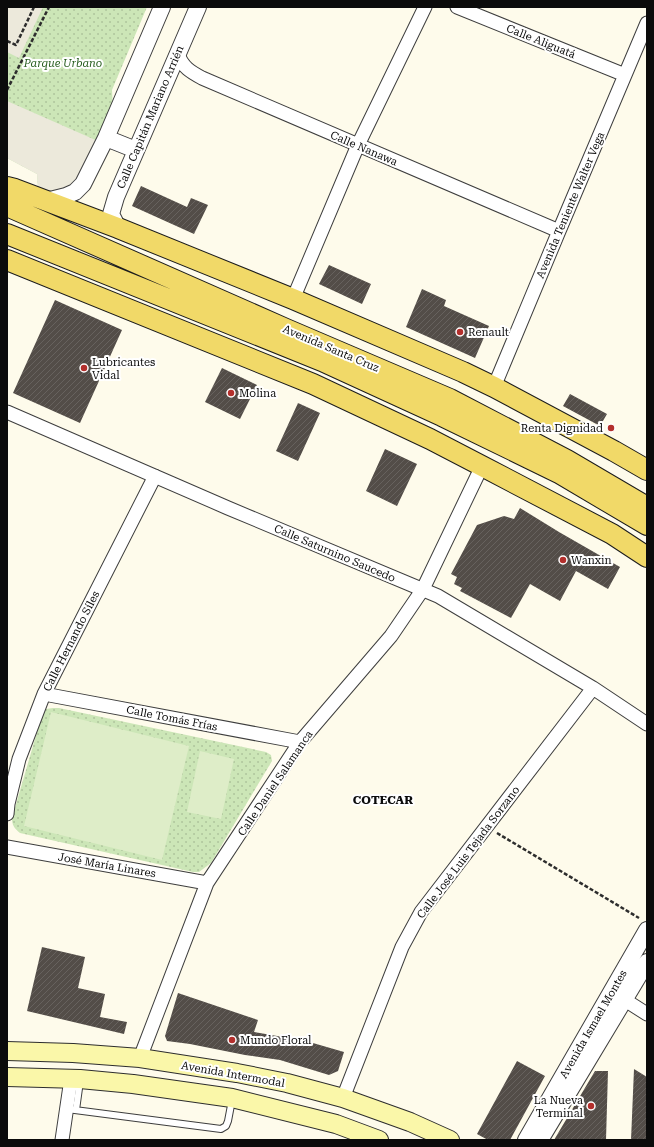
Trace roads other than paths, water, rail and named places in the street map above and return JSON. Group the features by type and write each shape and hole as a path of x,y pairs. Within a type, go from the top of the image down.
{"main road":[{"path":"7,187 118,228 293,299 463,372 494,387 647,470"},
{"name":"Avenida Santa Cruz","path":"7,206 339,352 450,399 568,460 647,507"},
{"name":"Avenida Santa Cruz","path":"7,234 236,325 322,361 442,416 559,473 647,525"},
{"path":"7,260 312,384 482,466 612,534 647,558"},
{"path":"293,299 339,352"},
{"path":"236,325 312,384"},
{"name":"Avenida Intermodal","path":"7,1051 73,1053 140,1058 237,1073 286,1083 343,1098 410,1122 450,1140"},
{"path":"232,1098 237,1073"},
{"path":"7,1077 76,1079 133,1084 232,1098 336,1124 379,1140"}],"street":[{"path":"46,201 75,192 83,184 106,138 162,7"},
{"name":"Calle Capitán Mariano Arrién","path":"118,228 111,214 116,197 198,7"},
{"path":"293,299 358,146 425,7"},
{"name":"Calle Aliguatá","path":"457,7 625,75"},
{"name":"Avenida Teniente Walter Vega","path":"494,387 558,231 647,23"},
{"name":"Calle Nanawa","path":"178,54 180,62 193,74 558,231"},
{"path":"106,138 136,150"},
{"name":"Calle Saturnino Saucedo","path":"7,412 228,508 438,596 593,688 647,724"},
{"name":"Calle Daniel Salamanca","path":"140,1058 207,883 300,742 391,636 423,589 482,466"},
{"name":"Calle Hernando Síles","path":"7,814 19,759 44,694 155,476"},
{"name":"Calle José Luis Tejada Sorzano","path":"343,1098 402,947 421,912 593,688"},
{"name":"Calle Tomás Frías","path":"44,694 300,742"},
{"name":"José María Linares","path":"7,847 207,883"},
{"name":"Avenida Ismael Montes","path":"526,1140 644,924"},
{"name":"Avenida Ismael Montes","path":"540,1140 647,962"},
{"path":"624,1000 647,1014"},
{"path":"62,1140 71,1110 76,1079"}],"lane":[{"path":"71,1110 220,1129 226,1126 228,1121 232,1098"}],"place":[{"name":"Renault","path":"460,332"},
{"name":"Lubricantes Vidal","path":"84,368"},
{"name":"Molina","path":"231,393"},
{"name":"Renta Dignidad","path":"611,428"},
{"name":"Wanxin","path":"563,560"},
{"name":"Mundo Floral","path":"232,1040"},
{"name":"La Nueva Terminal","path":"591,1106"}],"district":[{"name":"COTECAR","path":"383,800"}],"park label":[{"name":"Parque Urbano","path":"63,63"}]}
